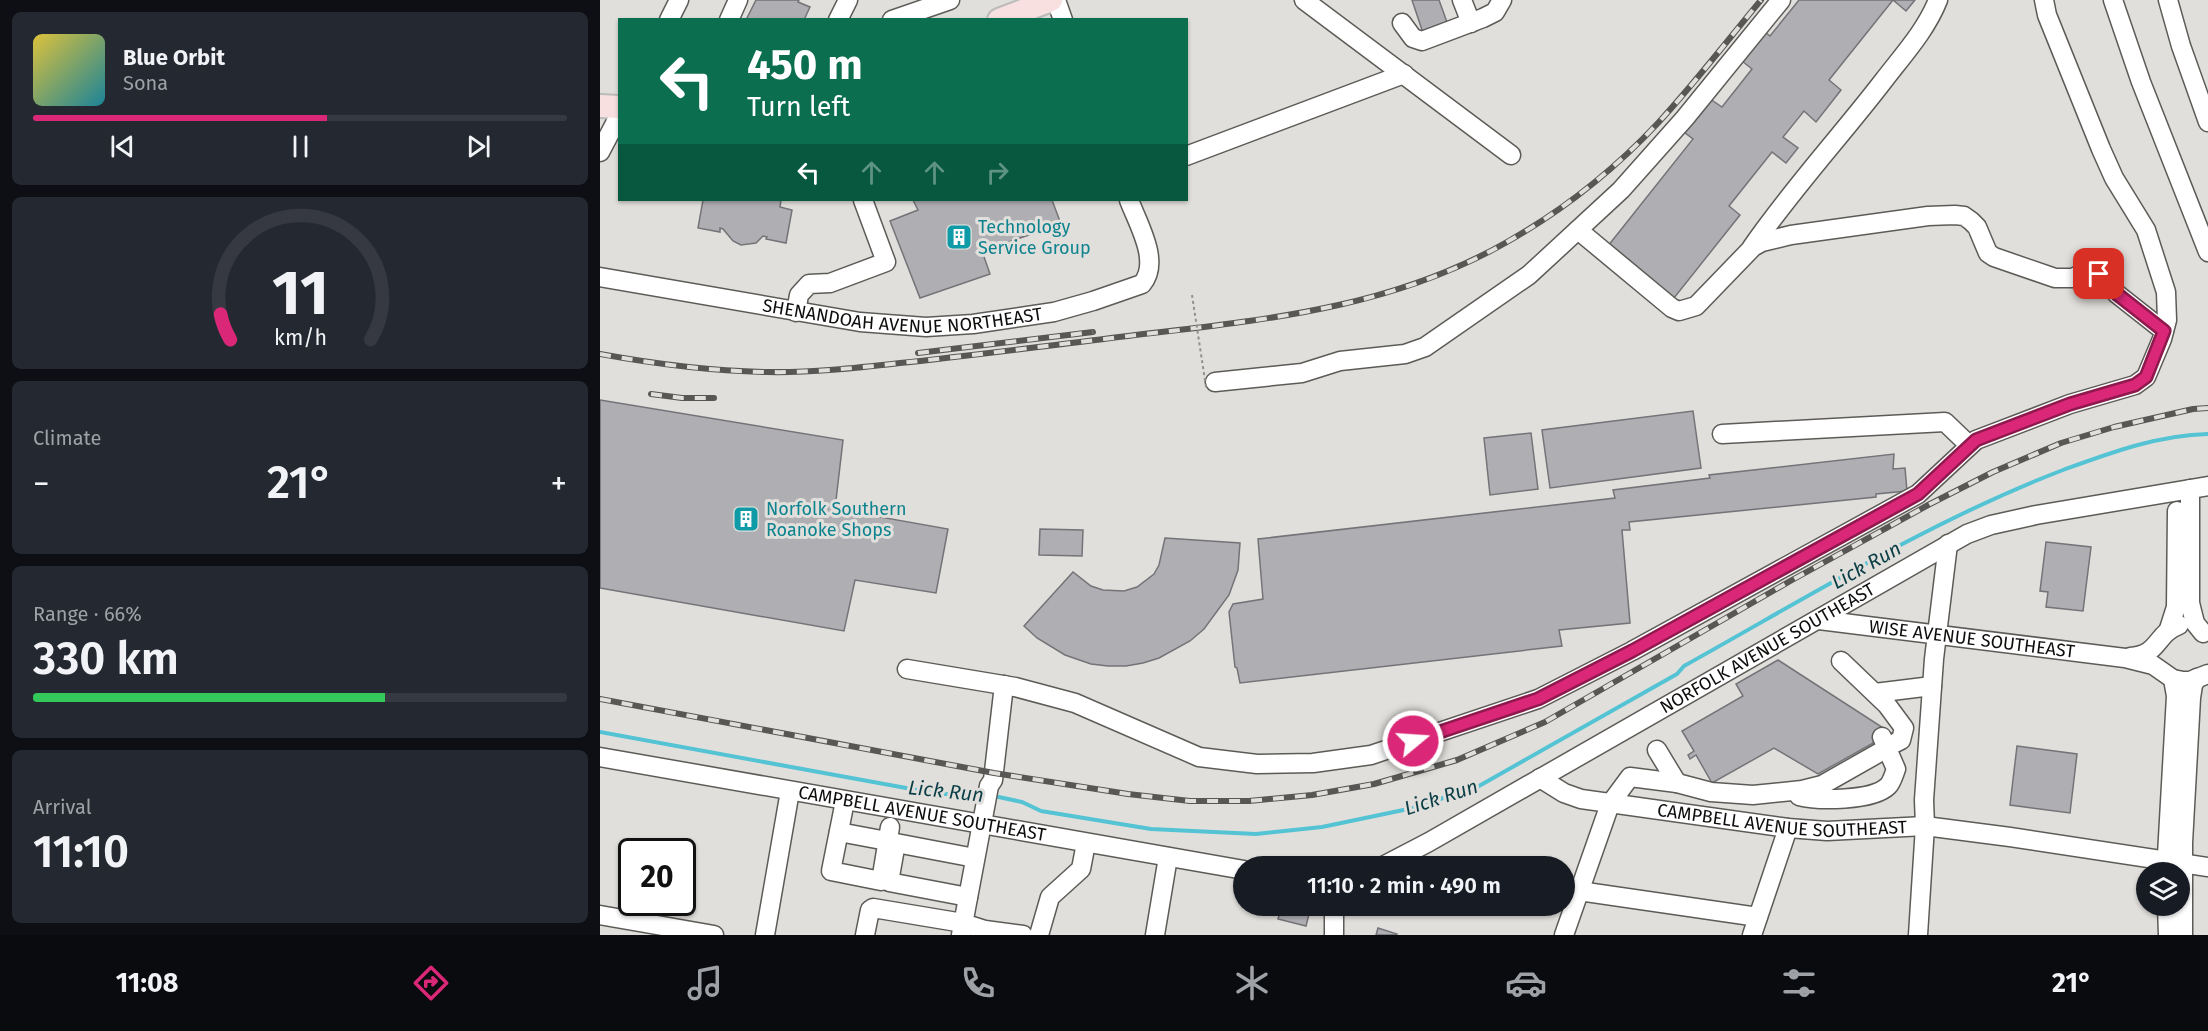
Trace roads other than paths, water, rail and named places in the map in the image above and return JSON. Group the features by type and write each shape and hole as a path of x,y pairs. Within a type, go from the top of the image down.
{"main road":[{"path":"1004,18 1051,0"},
{"path":"600,106 618,107"}],"street":[{"path":"670,18 679,0"},
{"path":"730,18 738,0"},
{"path":"1056,0 1062,18"},
{"path":"1304,0 1511,155"},
{"path":"1462,0 1471,23"},
{"path":"1402,23 1413,38 1422,41 1495,12 1502,0"},
{"path":"1211,384 1302,373 1340,361 1405,354 1425,347 1529,275 1621,189 1671,134 1781,0"},
{"path":"1578,230 1672,308 1679,311 1696,306 1749,251 1777,211 1855,118 1928,24 1938,0"},
{"path":"907,669 1004,685 1079,704 1199,758 1257,764 1314,763 1371,755 1538,699 1632,651 1918,494 1976,440 2070,404 2135,385 2146,377 2164,331 2167,320 2166,292 2146,230 2114,178 2088,120 2047,15 2044,0"},
{"path":"2112,0 2141,82 2208,252"},
{"path":"2168,0 2181,46 2208,122"},
{"path":"897,18 937,2"},
{"path":"1188,155 1404,74"},
{"path":"600,152 618,118"},
{"path":"796,312 799,295 808,284 830,283 886,262 863,201"},
{"name":"SHENANDOAH AVENUE NORTHEAST","path":"600,277 796,312 888,325 926,327 973,324 1054,312 1142,284 1150,270 1151,259 1129,201"},
{"path":"1749,251 1762,242 1791,235 1928,216 1964,216 1977,227 1988,253 1994,257 2055,278 2073,279 2086,271 2093,271 2099,274 2117,294 2164,331"},
{"path":"1722,434 1945,422 1970,445"},
{"path":"2172,862 2176,696 2167,674 2156,658 2176,607 2192,489"},
{"path":"2192,489 2190,603 2195,623 2205,636"},
{"name":"NORFOLK AVENUE SOUTHEAST","path":"1540,778 1967,534 2005,521 2192,489"},
{"path":"1918,935 1932,686 1948,544"},
{"name":"WISE AVENUE SOUTHEAST","path":"1819,620 2125,658 2153,664 2167,674 2190,681 2204,673"},
{"path":"2164,635 2178,625 2186,624 2205,636"},
{"name":"WISE AVENUE SOUTHEAST","path":"2125,658 2146,654 2164,635"},
{"path":"1564,935 1610,804 1630,777 1677,783 1711,792 1753,795 1802,790 1822,785 1886,744 1901,740 1904,729 1887,705 1841,661"},
{"path":"2172,862 2192,690 2204,673"},
{"path":"962,929 989,786 994,773 1004,685"},
{"path":"1875,693 1932,686"},
{"path":"1782,792 1803,797 1861,798 1880,792 1890,785 1896,769 1886,744"},
{"path":"1657,750 1677,783"},
{"name":"CAMPBELL AVENUE SOUTHEAST","path":"600,757 1233,868"},
{"path":"1402,856 1540,778"},
{"name":"CAMPBELL AVENUE SOUTHEAST","path":"1540,778 1564,793 1581,799 1610,804 1788,828 1827,831 1925,826 2153,862"},
{"path":"765,935 790,791"},
{"path":"1749,823 1753,795"},
{"path":"839,832 889,834 880,881 831,871 845,801"},
{"path":"1752,935 1788,828"},
{"path":"968,897 889,882 896,843 975,858"},
{"path":"1039,935 1050,897 1082,869 1086,843"},
{"path":"1155,935 1168,857"},
{"name":"CAMPBELL AVENUE SOUTHEAST","path":"2190,866 2208,867"},
{"path":"1579,891 1758,917"},
{"path":"865,935 870,910 873,908 962,929 1023,935"},
{"path":"600,915 714,935"},
{"path":"1334,916 1334,935"},
{"path":"2167,916 2168,935"},
{"path":"2180,916 2183,935"}],"waterway":[{"name":"Lick Run","path":"994,796 1022,802 1041,811 1151,829 1256,834 1322,827 1413,808 1479,786 1677,674 1684,666 1823,587 1965,512 2063,470 2116,451 2153,441 2208,434"},
{"name":"Lick Run","path":"600,732 939,794 984,794"}],"railway":[{"path":"600,354 662,364 724,370 783,372 833,370 1260,319 1361,300 1411,285 1459,266 1507,242 1548,217 1587,188 1624,157 1658,123 1761,0"},
{"path":"918,353 1093,332"},
{"path":"651,394 682,398 714,398"},
{"path":"600,699 994,773 1128,794 1190,801 1249,801 1312,795 1374,784 1457,760 1545,722 1792,580 1993,472 2061,443 2114,427 2193,409 2208,408"}],"place":[{"name":"Technology Service Group","path":"959,237"},
{"name":"Norfolk Southern Roanoke Shops","path":"746,519"}]}
